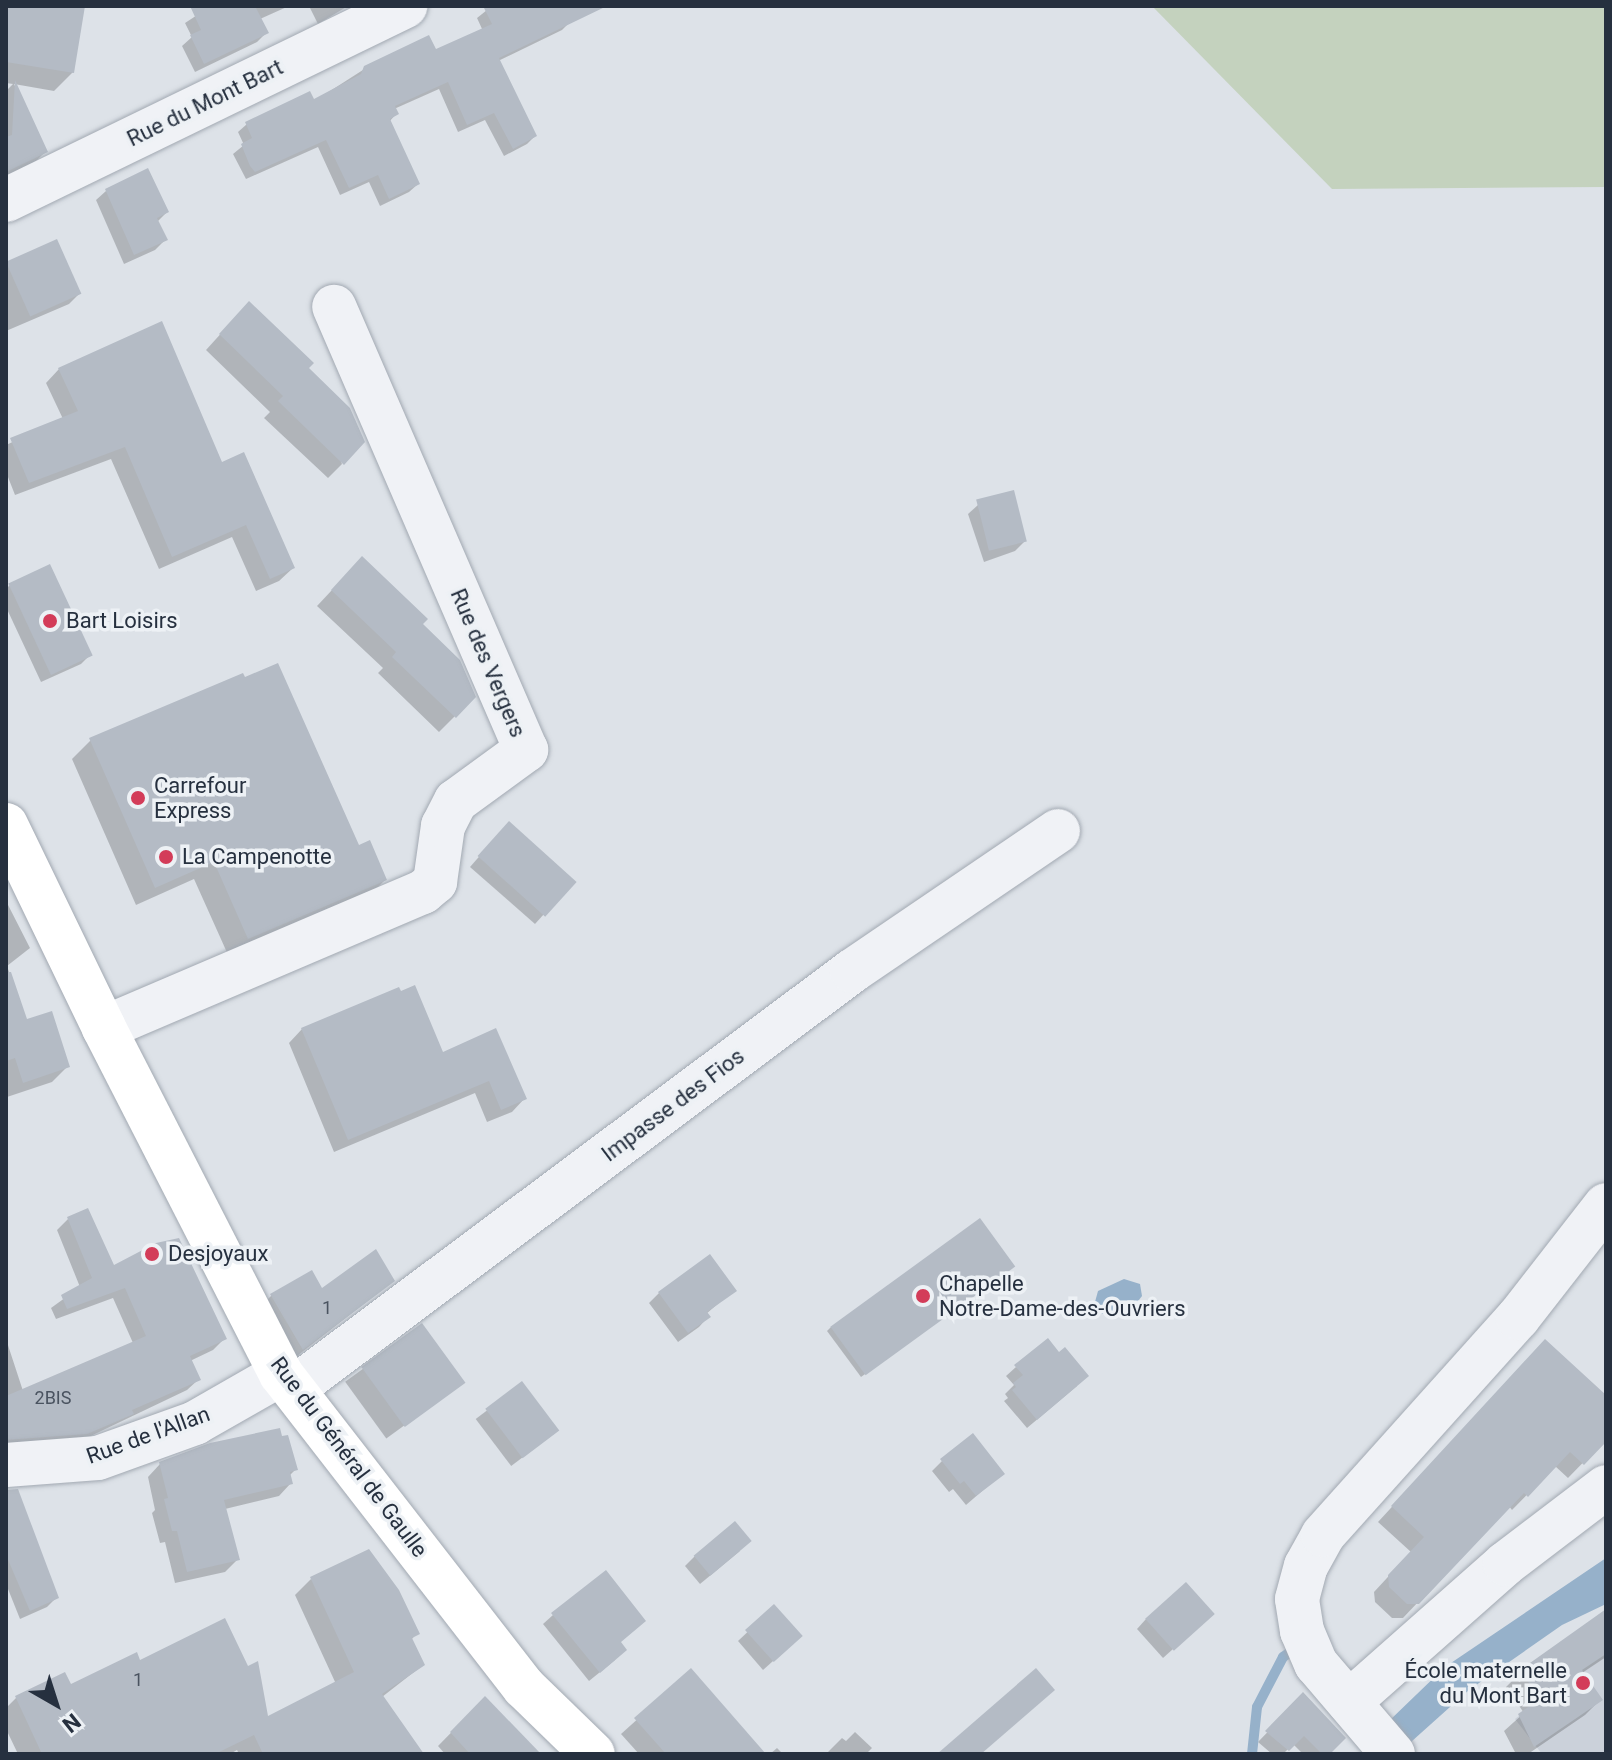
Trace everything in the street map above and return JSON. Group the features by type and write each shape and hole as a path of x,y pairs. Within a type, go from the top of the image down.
{"main road":[{"name":"Rue du Général de Gaulle","path":"6,825 104,1028 288,1381 524,1687 593,1754"}],"street":[{"name":"Rue du Mont Bart","path":"6,200 405,6"},
{"name":"Rue des Vergers","path":"104,1028 423,892 435,882 443,826 456,801 526,750 334,307"},
{"name":"Impasse des Fios","path":"288,1381 852,971 1058,831"},
{"path":"1606,1205 1518,1318 1323,1535 1306,1566 1297,1599 1302,1631 1316,1664 1370,1727 1505,1564 1606,1487"},
{"name":"Rue de l'Allan","path":"6,1465 98,1458 195,1423 288,1381"}],"shaded area":[{"name":"École maternelle du Mont Bart","path":"1606,1646 1606,1754 1542,1754 1515,1719"}],"green space":[{"path":"1152,6 1606,6 1606,187 1332,189"}],"water":[{"path":"1124,1279 1140,1284 1142,1296 1135,1305 1114,1314 1102,1314 1095,1302 1098,1291"},
{"path":"1606,1558 1606,1604 1562,1625 1469,1690 1402,1750 1389,1721 1445,1667"}],"building":[{"path":"6,6 85,6 74,73 6,62"},
{"path":"190,6 255,6 269,33 204,64 190,35 201,30"},
{"path":"483,6 607,6 499,58 537,136 513,149 494,113 467,125 448,82 395,106 399,114 390,119 420,184 389,199 378,175 349,188 326,140 255,172 250,166 241,144 252,138 245,122 310,91 314,99 361,74 364,66 429,35 436,49 492,24"},
{"path":"15,80 48,152 6,172 6,137 12,135"},
{"path":"148,168 169,212 157,218 168,240 134,255 105,189"},
{"path":"57,239 81,294 30,317 6,262"},
{"path":"249,301 314,363 309,368 350,408 365,442 344,465 278,401 283,396 219,334"},
{"path":"162,321 222,462 244,452 295,568 270,579 246,525 172,557 125,447 29,483 10,438 78,411 58,368"},
{"path":"1014,490 1027,541 989,551 976,499"},
{"path":"362,556 428,619 423,624 460,660 476,697 456,718 392,657 396,652 331,590"},
{"path":"50,564 93,656 51,675 8,583"},
{"path":"278,663 359,845 370,840 387,880 248,939 214,862 155,888 89,738 243,673 245,677"},
{"path":"509,821 577,882 545,917 478,856"},
{"path":"6,972 11,972 27,1019 52,1011 70,1067 23,1083 15,1058 6,1061"},
{"path":"415,985 443,1052 496,1028 527,1099 501,1110 489,1081 348,1140 301,1028 399,987 401,991"},
{"path":"88,1208 114,1265 156,1243 179,1238 227,1339 190,1356 201,1380 132,1410 134,1414 87,1434 6,1440 6,1396 146,1336 125,1288 67,1309 61,1295 92,1278 67,1217"},
{"name":"Chapelle Notre-Dame-des-Ouvriers","path":"980,1218 1015,1267 866,1375 830,1327"},
{"path":"376,1249 395,1281 303,1350 270,1294 312,1270 322,1288"},
{"path":"710,1254 737,1291 707,1312 711,1317 688,1333 658,1292"},
{"path":"422,1323 465,1383 405,1427 361,1367"},
{"path":"1048,1338 1059,1352 1065,1347 1089,1376 1037,1420 1012,1390 1016,1387 1013,1383 1023,1375 1014,1365"},
{"path":"1545,1339 1606,1395 1606,1442 1584,1465 1570,1452 1528,1497 1524,1493 1419,1604 1407,1604 1389,1587 1388,1575 1424,1537 1391,1506"},
{"path":"522,1381 559,1431 523,1458 485,1409"},
{"path":"280,1428 282,1436 288,1435 298,1470 290,1472 293,1484 224,1500 240,1560 187,1572 177,1531 172,1531 159,1462 210,1443"},
{"path":"973,1433 1005,1474 976,1496 964,1481 960,1484 940,1459"},
{"path":"18,1489 59,1598 30,1611 6,1555 6,1490"},
{"path":"735,1521 752,1541 710,1576 694,1556"},
{"path":"369,1549 399,1590 420,1634 412,1638 425,1665 382,1694 424,1754 263,1754 254,1735 215,1754 42,1754 15,1696 65,1672 71,1684 137,1652 140,1660 225,1618 248,1666 258,1661 268,1716 354,1672 310,1577"},
{"path":"606,1570 646,1621 621,1642 627,1650 600,1673 551,1613"},
{"path":"1186,1582 1215,1614 1174,1651 1145,1619"},
{"path":"774,1604 803,1636 774,1662 745,1630"},
{"path":"1606,1609 1606,1654 1582,1670 1603,1700 1534,1747 1518,1714 1540,1699 1520,1670"},
{"path":"691,1668 766,1754 666,1754 634,1718"},
{"path":"1036,1668 1055,1690 981,1754 937,1754"},
{"path":"1303,1692 1346,1738 1330,1754 1322,1754 1304,1736 1289,1751 1265,1731"},
{"path":"485,1696 541,1754 470,1754 450,1732"}],"waterway":[{"path":"1252,1754 1257,1707 1283,1657 1295,1649"}],"place":[{"name":"Bart Loisirs","path":"50,621"},
{"name":"Carrefour Express","path":"138,798"},
{"name":"La Campenotte","path":"166,857"},
{"name":"Desjoyaux","path":"152,1254"},
{"name":"Chapelle Notre-Dame-des-Ouvriers","path":"923,1296"},
{"name":"École maternelle du Mont Bart","path":"1583,1683"}]}
